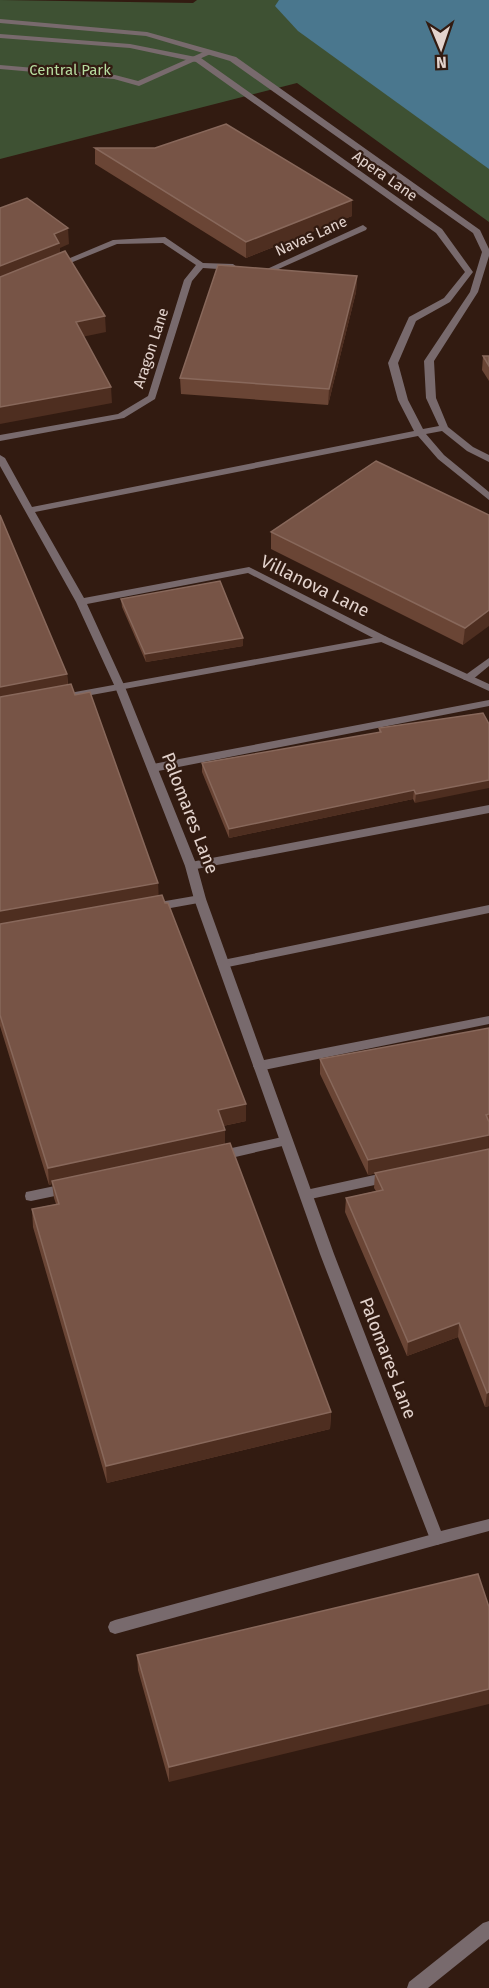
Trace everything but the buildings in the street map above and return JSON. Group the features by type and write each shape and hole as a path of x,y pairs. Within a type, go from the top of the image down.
{"street":[{"name":"Apera Lane","path":"0,21 147,34 233,59 477,232 486,252 474,292 429,361 431,398 444,428 470,449 489,459"},
{"name":"Apera Lane","path":"0,36 130,46 198,60 439,231 469,272 447,300 412,319 393,363 403,400 420,433 441,457 489,497"},
{"path":"0,67 115,77 139,84 198,60 211,52"},
{"name":"Navas Lane","path":"271,269 363,228"},
{"path":"42,271 116,242 165,240 201,265 248,268"},
{"name":"Aragon Lane","path":"0,438 121,416 152,397 188,280 201,265"},
{"path":"259,268 293,272"},
{"path":"30,510 444,428"},
{"name":"Palomares Lane","path":"0,458 81,602 120,687 153,768 191,866 200,899 306,1195 437,1539"},
{"name":"Villanova Lane","path":"81,602 249,570 383,639 489,688"},
{"path":"65,697 383,639"},
{"path":"468,678 489,661"},
{"path":"153,768 489,703"},
{"path":"191,866 489,809"},
{"path":"141,909 200,899"},
{"path":"223,963 489,909"},
{"path":"260,1066 489,1020"},
{"path":"205,1159 287,1141"},
{"path":"306,1195 397,1175"},
{"path":"31,1196 77,1186"},
{"path":"115,1627 489,1525"},
{"path":"415,1988 489,1929"}],"green space":[{"name":"Central Park","path":"0,0 193,3 197,0 489,0 489,222 297,83 0,159"}],"water":[{"path":"279,0 489,0 489,169 298,31 275,6"}]}
